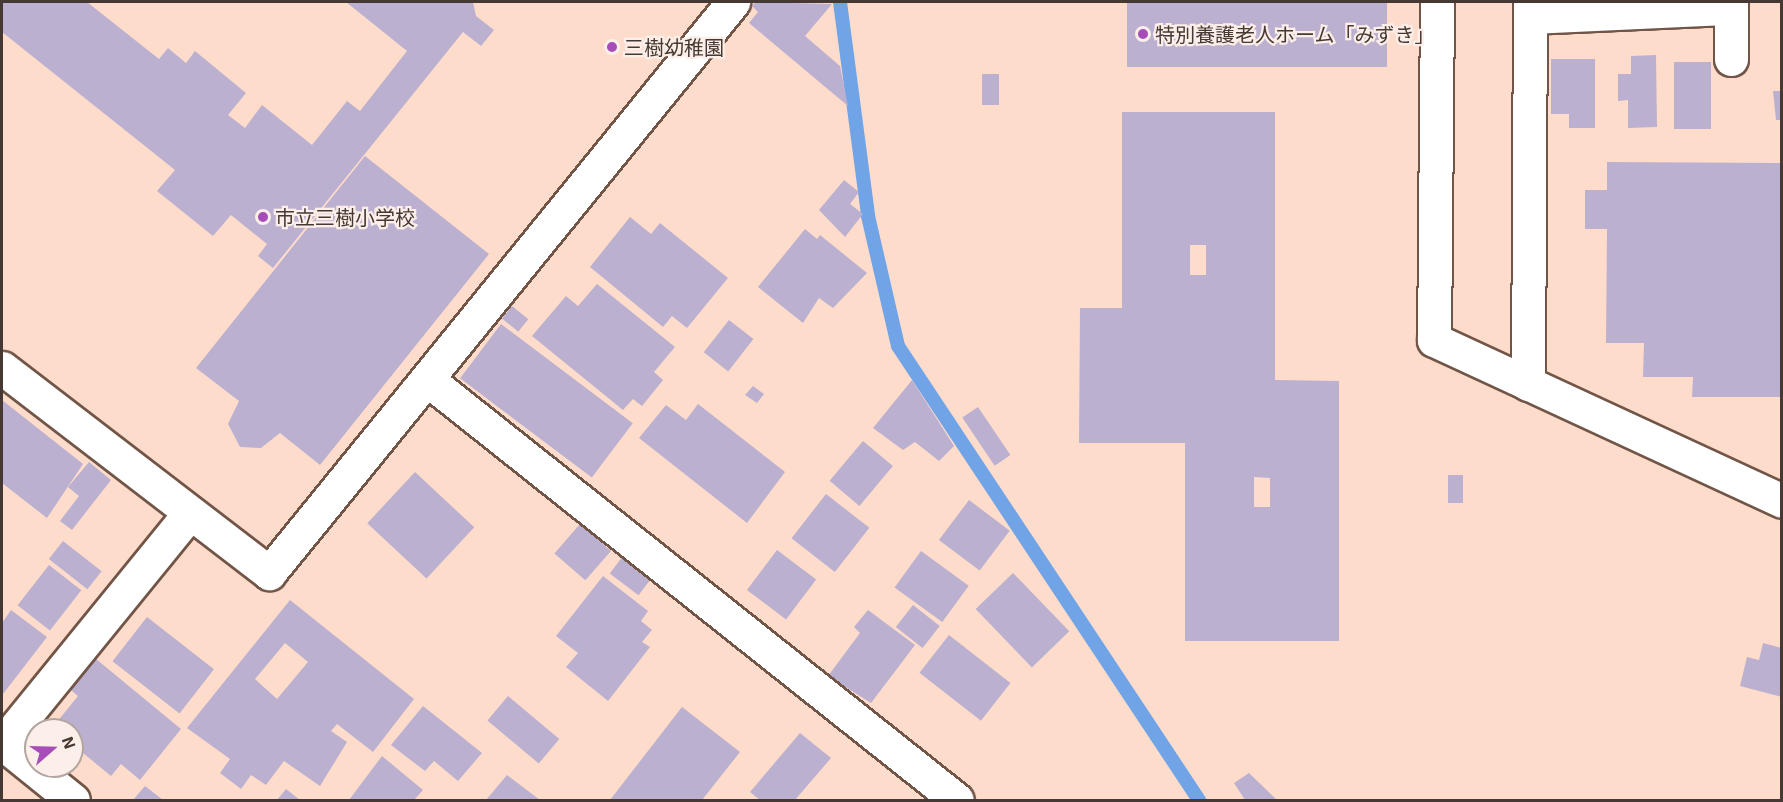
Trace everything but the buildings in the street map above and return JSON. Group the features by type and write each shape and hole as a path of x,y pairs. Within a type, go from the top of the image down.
{"street":[{"path":"2,368 269,573 733,2"},
{"path":"1437,2 1434,340 1782,501"},
{"path":"1528,384 1530,9 1731,5 1731,60"},
{"path":"428,380 957,801"},
{"path":"73,801 2,744 190,513"}],"waterway":[{"path":"840,2 868,216 898,346 1199,800"}],"place":[{"name":"特別養護老人ホーム「みずき」","path":"1143,34"},
{"name":"三樹幼稚園","path":"612,47"},
{"name":"市立三樹小学校","path":"263,217"}]}
